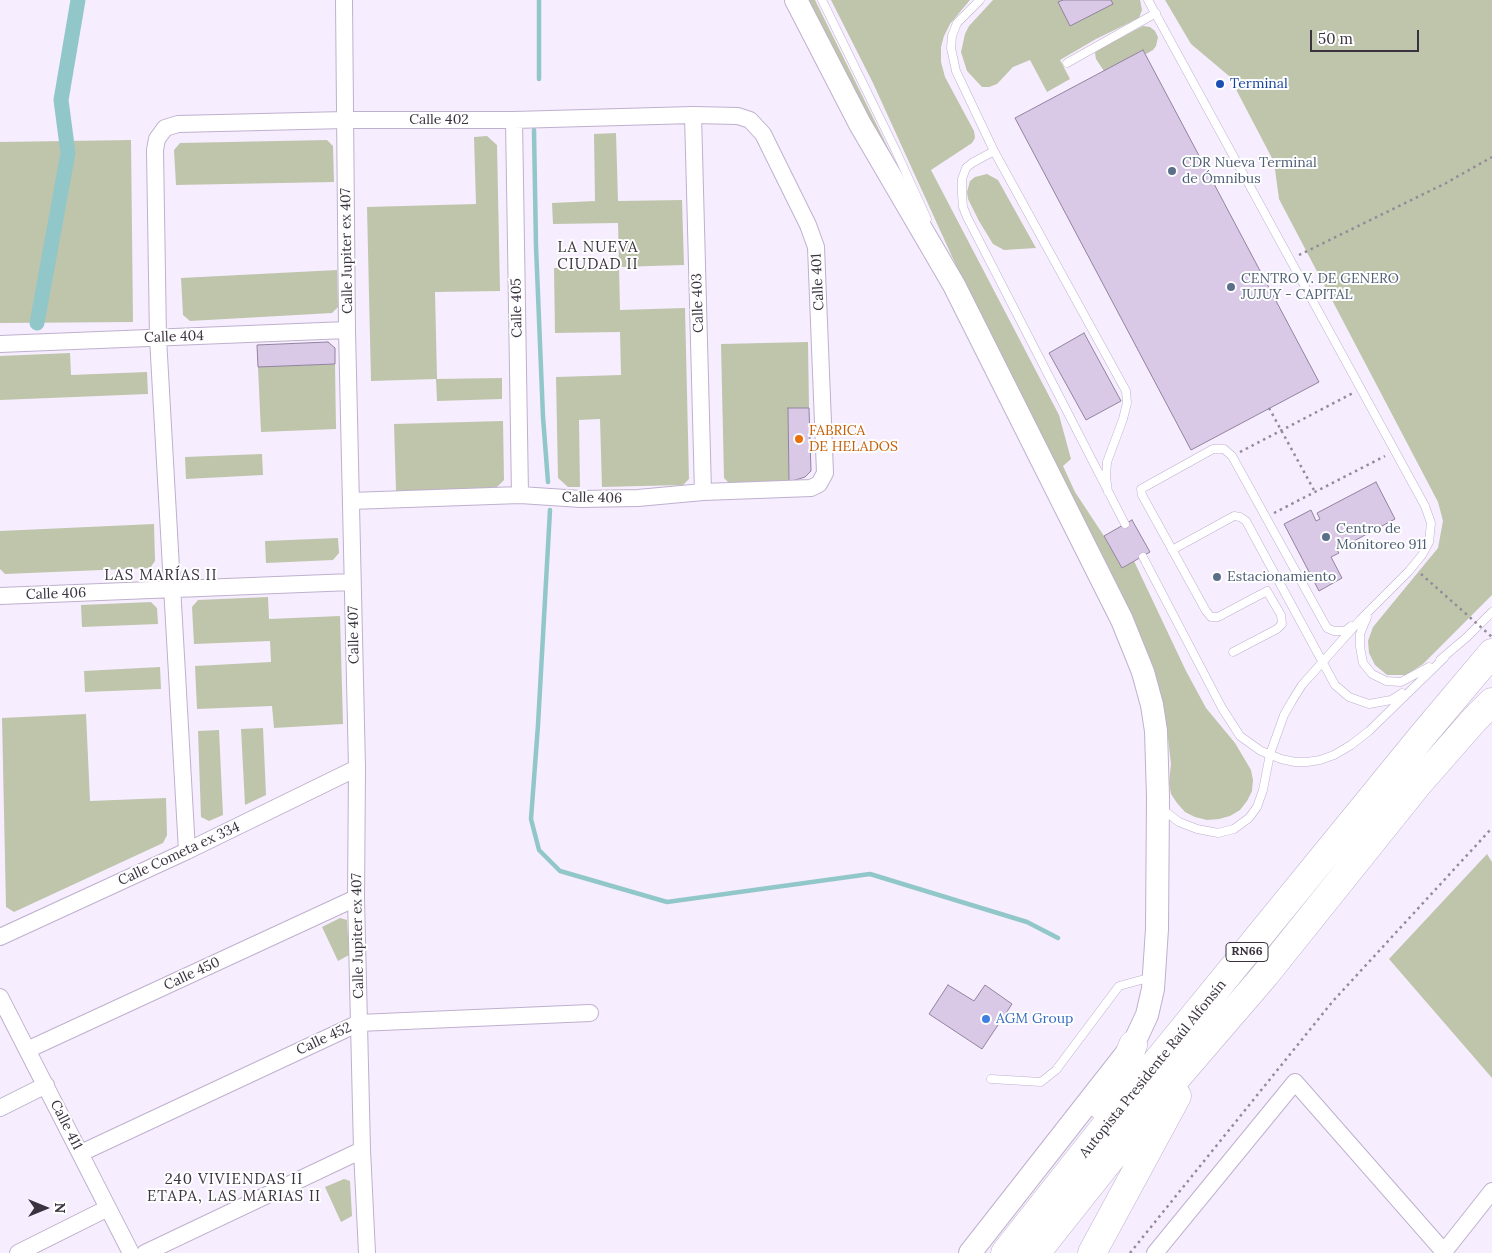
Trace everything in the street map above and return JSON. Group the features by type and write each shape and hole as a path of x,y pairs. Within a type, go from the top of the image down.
{"highway":[{"name":"Autopista Presidente Raúl Alfonsín","path":"1005,1253 1141,1081 1492,653"},
{"name":"Autopista Presidente Raúl Alfonsín","path":"1036,1253 1089,1185 1265,975 1418,784 1492,702"},
{"path":"1447,751 1492,726"},
{"path":"1092,1253 1207,1042"},
{"path":"1049,1199 1066,1162 1120,1077 1132,1045"}],"street":[{"name":"Calle Jupiter ex 407","path":"344,0 347,330 352,501"},
{"path":"796,0 860,124 954,285 1122,620 1143,672 1152,705 1156,731 1158,797 1157,929 1154,976 1147,1015 1132,1045 970,1253"},
{"name":"Calle 402","path":"158,338 155,150 157,139 166,128 178,124 346,120 514,120 693,115 738,116"},
{"name":"Calle 403","path":"693,115 704,492"},
{"name":"Calle 401","path":"738,116 750,120 763,134 808,225 816,248 825,473"},
{"name":"Calle 405","path":"514,120 520,495"},
{"name":"Calle 404","path":"0,344 347,330"},
{"path":"158,338 187,851"},
{"name":"Calle 406","path":"352,501 520,495 581,499 638,498 704,492 811,488 819,484 825,473"},
{"name":"Calle 407","path":"352,501 352,582 357,768"},
{"name":"Calle 406","path":"0,596 352,582"},
{"name":"Calle Jupiter ex 407","path":"357,768 356,898 366,1253"},
{"name":"Calle Cometa ex 334","path":"0,937 187,851 357,768"},
{"name":"Calle 450","path":"27,1050 356,898"},
{"name":"Calle 411","path":"0,997 131,1253"},
{"name":"Calle 452","path":"81,1153 359,1023 590,1013"},
{"path":"1155,1253 1295,1082 1444,1253 1492,1192"},
{"path":"0,1108 46,1086"},
{"path":"145,1253 362,1150"},
{"path":"18,1253 108,1208"}],"lane":[{"path":"822,0 896,151 931,228 954,285"},
{"path":"980,0 957,23 952,36 951,48 956,70 994,151 1126,391 1127,403 1123,419 1107,462 1108,492"},
{"path":"1148,0 1425,506 1431,522 1429,542 1422,556 1321,663 1292,701 1284,715 1270,754 1263,790 1257,807 1249,818 1234,828 1218,833 1197,829 1179,822 1166,812 1158,797"},
{"path":"1067,63 1156,13"},
{"path":"994,151 966,168 962,179 963,207 1125,524"},
{"path":"1234,652 1277,629 1282,624 1281,615 1267,591 1218,617 1211,617 1172,550 1142,495 1141,489 1214,449 1224,449 1232,456 1327,628 1334,631 1344,631 1361,619"},
{"path":"1172,550 1234,516 1246,521 1321,663 1335,685 1349,697 1369,704 1391,700 1444,658"},
{"path":"1143,557 1222,708 1240,736 1250,745 1295,762 1307,762 1334,755 1351,746 1369,731 1492,612"},
{"path":"1374,605 1363,624 1360,634 1363,663 1372,674 1386,681 1401,682 1422,672 1444,658"},
{"path":"991,1079 1041,1082 1056,1070 1118,986 1154,976"}],"path":[{"path":"1289,260 1446,183 1492,157"},
{"path":"1232,456 1360,389"},
{"path":"1269,408 1315,492"},
{"path":"1266,517 1395,451"},
{"path":"1424,577 1492,637"},
{"path":"1130,1253 1334,1001 1492,828"}],"green space":[{"path":"806,0 815,0 894,160 891,160"},
{"path":"831,0 970,0 950,24 944,36 941,47 941,62 945,77 974,131 975,138 972,143 931,170 1059,415 1071,459 1063,466 1075,492 1104,536 1122,568 1134,561 1186,671 1206,708 1235,743 1251,770 1253,780 1252,791 1240,810 1230,816 1207,820 1195,817 1185,812 1171,794 1169,783 1171,764 1167,730 1121,592 965,285 873,83"},
{"path":"993,0 1140,0 1142,10 1139,18 1096,39 1060,60 1070,79 1047,92 1030,60 1013,67 997,84 989,87 982,87 967,71 961,52 965,34 969,26"},
{"path":"1165,0 1492,0 1492,595 1423,664 1406,675 1387,675 1375,665 1369,653 1368,641 1373,627 1438,548 1443,521 1438,502 1279,199 1274,162 1229,76 1191,44"},
{"path":"1143,26 1150,27 1158,37 1153,50 1146,54 1143,50 1104,71 1096,59 1095,53 1097,50"},
{"path":"616,133 618,201 682,200 684,265 619,267 620,310 685,308 689,479 683,485 602,487 600,419 579,420 580,487 568,487 558,478 556,377 621,375 620,332 555,333 554,268 619,266 618,223 553,224 552,203 595,201 594,134"},
{"path":"487,136 497,145 500,291 435,292 437,379 502,378 502,399 437,401 436,379 371,381 367,207 476,204 474,137"},
{"path":"131,140 133,322 0,323 0,142"},
{"path":"327,140 333,146 334,182 176,185 174,150 180,143"},
{"path":"987,174 998,180 1036,248 1004,250 993,244 968,199 967,192 970,181 975,177"},
{"path":"337,270 338,307 332,313 190,321 183,315 181,278"},
{"path":"808,342 809,408 788,408 789,482 730,484 724,478 721,344"},
{"path":"70,353 71,375 147,372 148,394 0,400 0,356"},
{"path":"335,364 336,429 261,432 258,367"},
{"path":"503,421 504,480 495,489 396,491 394,424"},
{"path":"262,454 263,475 186,479 185,457"},
{"path":"154,524 155,561 150,568 5,574 0,569 0,531"},
{"path":"338,538 339,553 333,560 266,563 265,541"},
{"path":"268,597 269,619 340,616 343,724 274,728 272,706 197,709 195,666 271,662 270,641 194,644 192,607 198,600"},
{"path":"151,602 157,608 158,624 82,627 81,605"},
{"path":"160,667 161,689 85,692 84,671"},
{"path":"86,714 90,801 166,798 167,835 163,843 14,912 6,907 2,718"},
{"path":"263,728 266,795 245,805 241,729"},
{"path":"219,730 223,815 209,821 201,817 198,731"},
{"path":"1487,854 1492,862 1492,1078 1389,959"},
{"path":"340,918 347,920 349,955 338,961 322,927"},
{"path":"344,1179 350,1181 352,1216 341,1222 325,1187"}],"building":[{"path":"1063,0 1111,0 1113,4 1070,26 1058,2"},
{"path":"1143,50 1319,382 1191,450 1015,118"},
{"path":"1084,333 1121,401 1086,420 1049,353"},
{"path":"328,342 335,348 335,364 258,367 257,345"},
{"name":"FABRICA DE HELADOS","path":"788,408 809,408 811,471 805,477 789,482"},
{"name":"Centro de Monitoreo 911","path":"1376,482 1395,519 1337,550 1339,553 1331,557 1342,578 1319,591 1284,524 1311,510 1316,521 1320,519 1317,513"},
{"path":"1132,520 1150,552 1122,568 1104,536"},
{"path":"948,985 974,1001 985,985 1012,1004 982,1049 929,1014"}],"waterway":[{"path":"37,323 68,153 61,100 78,0"},
{"path":"539,0 539,79"},
{"path":"534,130 536,246 543,417 548,482"},
{"path":"550,510 531,819 539,850 560,871 667,902 870,874 1027,922 1058,938"}],"place":[{"name":"Terminal","path":"1220,84"},
{"name":"CDR Nueva Terminal de Ómnibus","path":"1172,171"},
{"name":"CENTRO V. DE GENERO JUJUY - CAPITAL","path":"1231,287"},
{"name":"FABRICA DE HELADOS","path":"799,439"},
{"name":"Centro de Monitoreo 911","path":"1326,537"},
{"name":"Estacionamiento","path":"1217,577"},
{"name":"AGM Group","path":"986,1019"}],"district":[{"name":"LA NUEVA CIUDAD II","path":"598,256"},
{"name":"LAS MARÍAS II","path":"161,576"},
{"name":"240 VIVIENDAS II ETAPA, LAS MARIAS II","path":"234,1188"}]}
